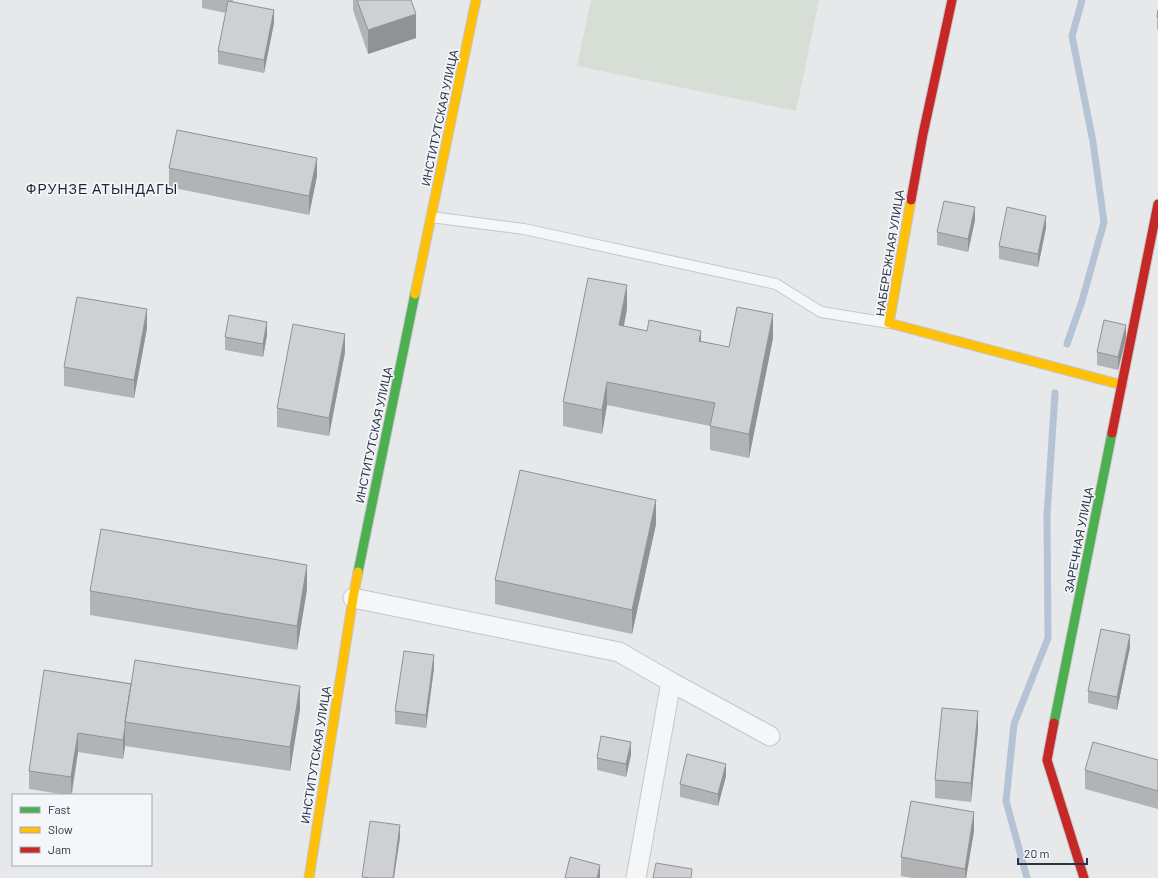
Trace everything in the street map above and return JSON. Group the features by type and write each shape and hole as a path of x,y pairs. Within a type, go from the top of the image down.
{"street":[{"name":"ИНСТИТУТСКАЯ УЛИЦА","path":"309,878 353,598 476,0"},
{"name":"НАБЕРЕЖНАЯ УЛИЦА","path":"952,0 923,134 889,323 1122,385"},
{"name":"ЗАРЕЧНАЯ УЛИЦА","path":"1084,878 1047,760 1158,204"},
{"path":"353,598 619,652 770,736"},
{"path":"636,878 671,682"}],"lane":[{"path":"431,218 524,229 776,284 821,312 889,323"}],"shaded area":[{"path":"591,0 819,0 796,111 577,66"}],"building":[{"path":"357,0 411,0 416,14 368,30"},
{"path":"228,1 274,10 264,60 218,51"},
{"path":"177,130 317,158 309,196 169,168"},
{"path":"944,201 975,207 968,239 937,232"},
{"path":"1007,207 1046,216 1038,254 999,246"},
{"path":"588,278 627,285 619,325 647,331 649,320 701,331 699,341 729,347 737,307 773,314 749,434 710,426 715,403 607,382 602,410 563,402"},
{"path":"77,297 147,309 134,380 64,367"},
{"path":"229,315 267,322 263,344 225,337"},
{"path":"1104,320 1126,325 1118,357 1097,352"},
{"path":"293,324 345,334 329,418 277,408"},
{"path":"520,470 656,500 632,610 495,580"},
{"path":"101,529 307,565 297,626 90,591"},
{"path":"1101,629 1130,635 1117,697 1088,691"},
{"path":"404,651 434,655 426,715 395,711"},
{"path":"135,660 300,686 290,747 125,722"},
{"path":"44,670 131,684 123,740 78,733 71,777 29,771"},
{"path":"942,708 978,711 971,783 935,780"},
{"path":"601,736 631,742 626,764 597,758"},
{"path":"1093,742 1158,760 1158,791 1085,770"},
{"path":"687,754 726,764 718,794 680,784"},
{"path":"911,801 974,812 965,869 901,857"},
{"path":"370,821 400,825 393,878 362,877"},
{"path":"570,857 600,865 597,878 565,878"},
{"path":"656,863 692,869 691,878 653,878"}],"waterway":[{"path":"1067,344 1082,301 1104,222 1093,142 1072,36 1082,0"},
{"path":"1027,878 1006,801 1014,724 1048,638 1047,516 1055,393"}],"traffic: fast":[{"path":"358,572 415,294"},
{"path":"1054,723 1112,433"}],"traffic: slow":[{"path":"415,294 476,0"},
{"path":"911,200 889,323 1122,385"},
{"path":"309,878 358,572"}],"traffic: jam":[{"path":"911,200 923,134 952,0"},
{"path":"1112,433 1158,204"},
{"path":"1054,723 1047,760 1084,878"}],"district":[{"name":"ФРУНЗЕ АТЫНДАГЫ","path":"102,189"}]}
